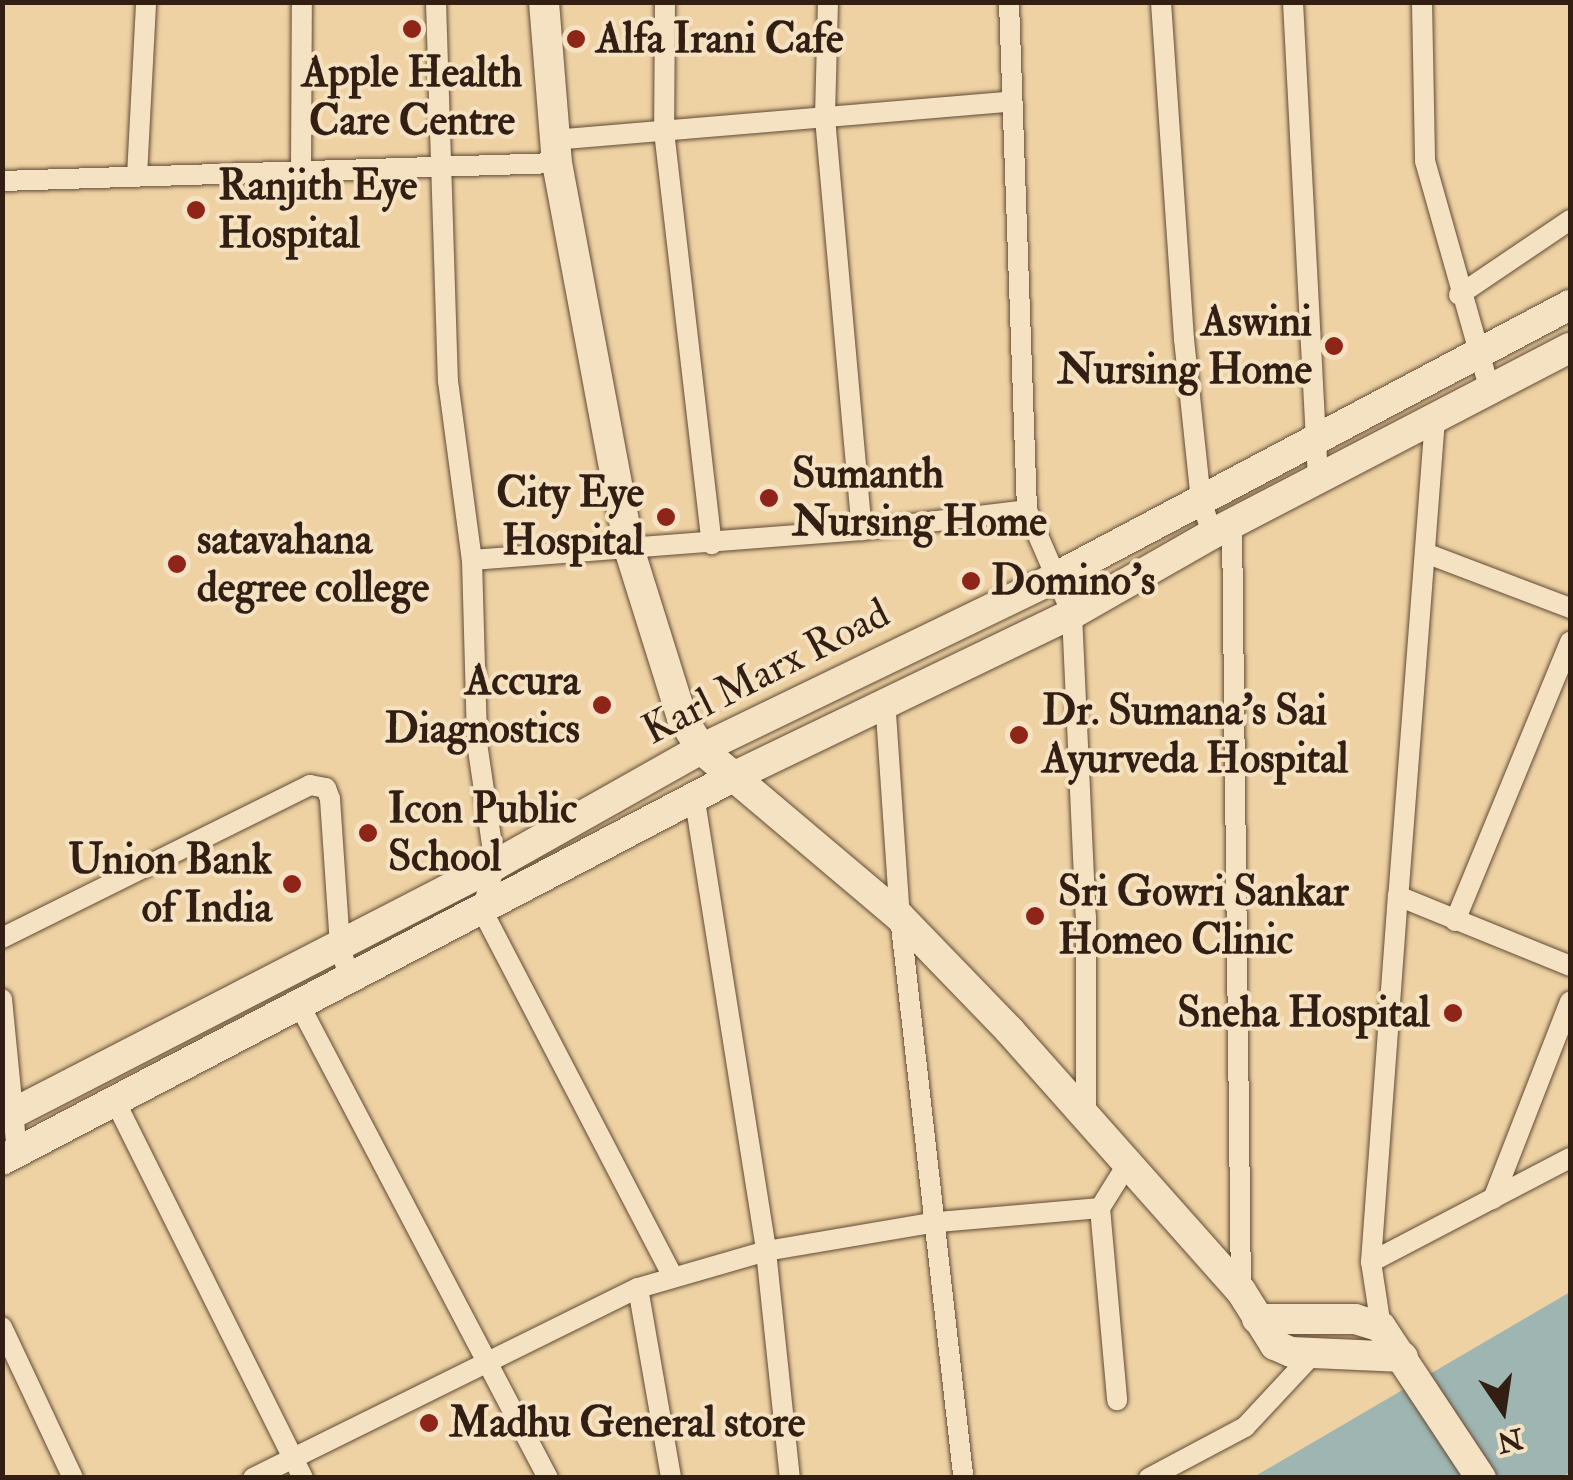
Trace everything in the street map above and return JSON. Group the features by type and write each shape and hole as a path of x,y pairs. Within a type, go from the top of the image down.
{"main road":[{"path":"544,2 556,151 630,552 682,718 701,749 900,917 1130,1160 1241,1290 1275,1345 1407,1363"},
{"name":"Karl Marx Road","path":"8,1117 495,865 701,749 1052,578 1570,305"},
{"name":"Karl Marx Road","path":"10,1156 885,699 1072,614 1222,529 1570,348"},
{"path":"1257,1319 1354,1319 1382,1327 1480,1478"}],"street":[{"path":"137,176 146,2"},
{"path":"301,170 302,2"},
{"path":"436,2 448,381 472,560 477,743 495,865 482,910 672,1274"},
{"path":"666,2 666,131 712,544"},
{"path":"828,2 825,118 862,530"},
{"path":"1009,2 1027,510 1052,578 1072,614 1086,918 1086,1112"},
{"path":"1161,2 1201,500 1222,529 1241,1290"},
{"path":"1293,2 1313,441 1318,478"},
{"path":"1422,2 1425,161 1459,295 1490,390"},
{"path":"2,181 441,166 666,131 1010,102"},
{"path":"1459,295 1570,220"},
{"path":"1382,1327 1371,1262 1428,554 1435,418"},
{"path":"472,560 630,552 1027,510"},
{"path":"1428,554 1570,608"},
{"path":"1454,921 1570,642"},
{"path":"885,699 900,917 972,1475"},
{"path":"2,938 310,785 326,788 330,799 340,946 350,980"},
{"path":"695,801 766,1251 790,1478"},
{"path":"1398,896 1570,966"},
{"path":"2,999 10,1156"},
{"path":"1494,1200 1570,1002"},
{"path":"300,1006 548,1478"},
{"path":"116,1103 303,1478"},
{"path":"1371,1262 1570,1158"},
{"path":"1117,1400 1100,1208 1130,1160"},
{"path":"252,1478 672,1274 766,1251 938,1222 1100,1208"},
{"path":"638,1288 672,1478"},
{"path":"2,1328 73,1478"},
{"path":"1149,1478 1246,1427 1314,1353"}],"water":[{"path":"1570,1292 1570,1472 1560,1478 1252,1478"}],"place":[{"name":"Apple Health Care Centre","path":"412,29"},
{"name":"Alfa Irani Cafe","path":"576,39"},
{"name":"Ranjith Eye Hospital","path":"196,210"},
{"name":"Aswini Nursing Home","path":"1334,346"},
{"name":"Sumanth Nursing Home","path":"769,498"},
{"name":"City Eye Hospital","path":"666,517"},
{"name":"satavahana degree college","path":"177,564"},
{"name":"Domino's","path":"971,581"},
{"name":"Accura Diagnostics","path":"602,705"},
{"name":"Dr. Sumana's Sai Ayurveda Hospital","path":"1019,735"},
{"name":"Icon Public School","path":"368,833"},
{"name":"Union Bank of India","path":"292,884"},
{"name":"Sri Gowri Sankar Homeo Clinic","path":"1035,916"},
{"name":"Sneha Hospital","path":"1453,1013"},
{"name":"Madhu General store","path":"429,1423"}]}
